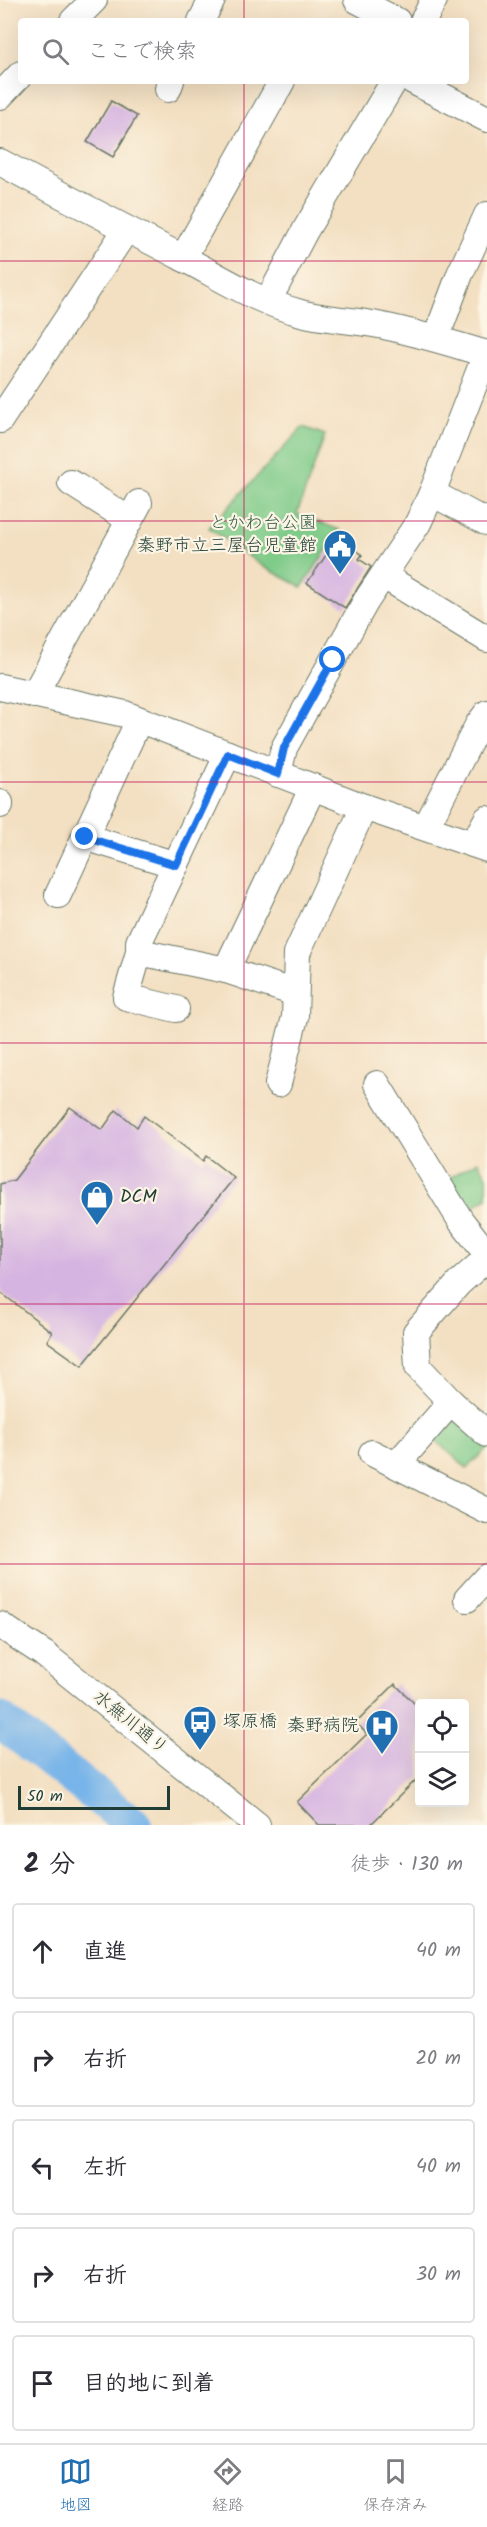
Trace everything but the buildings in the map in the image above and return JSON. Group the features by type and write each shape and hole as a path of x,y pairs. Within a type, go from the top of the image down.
{"street":[{"path":"77,18 94,0"},
{"path":"203,18 212,0"},
{"path":"357,0 391,18"},
{"path":"425,18 434,0"},
{"path":"0,96 18,77"},
{"path":"183,258 280,84"},
{"path":"268,301 306,229 392,84"},
{"path":"419,84 487,119"},
{"path":"0,162 183,258 231,286 268,301 301,313 436,338 487,354 418,523 366,601 304,710 284,748 278,774"},
{"path":"436,338 460,274 487,215"},
{"path":"0,420 126,230"},
{"path":"34,695 81,586 134,511 71,484"},
{"path":"432,493 486,522 487,519"},
{"path":"384,576 487,639"},
{"path":"0,687 125,714 364,807 480,847 487,819"},
{"path":"426,827 478,725 487,713"},
{"path":"58,895 139,720"},
{"path":"176,1009 116,995 139,952 139,942 228,754"},
{"path":"226,970 313,787"},
{"path":"278,1084 295,1017 297,953 364,807"},
{"path":"85,837 176,865"},
{"path":"139,952 226,970 295,993"},
{"path":"377,1084 461,1221 487,1256 459,1283 416,1332 418,1367 451,1402 487,1434"},
{"path":"397,1464 451,1402"},
{"path":"372,1453 487,1511"},
{"path":"467,1599 487,1577"},
{"name":"水無川通り","path":"0,1625 44,1654 257,1825"}],"green space":[{"name":"とかわ台公園","path":"303,427 325,435 297,514 340,530 302,587 264,567 209,528"},
{"path":"478,1161 487,1176 487,1198 469,1209 444,1181"},
{"path":"448,1416 487,1443 487,1448 467,1468 431,1437"}],"waterway":[{"path":"0,1720 134,1825"}],"place":[{"name":"秦野市立三屋台児童館","path":"340,575"},
{"name":"DCM","path":"97,1226"},
{"name":"塚原橋","path":"200,1751"},
{"name":"秦野病院","path":"382,1755"}],"route":[{"path":"85,837 176,865 228,754 278,774 284,748 333,660"}]}
